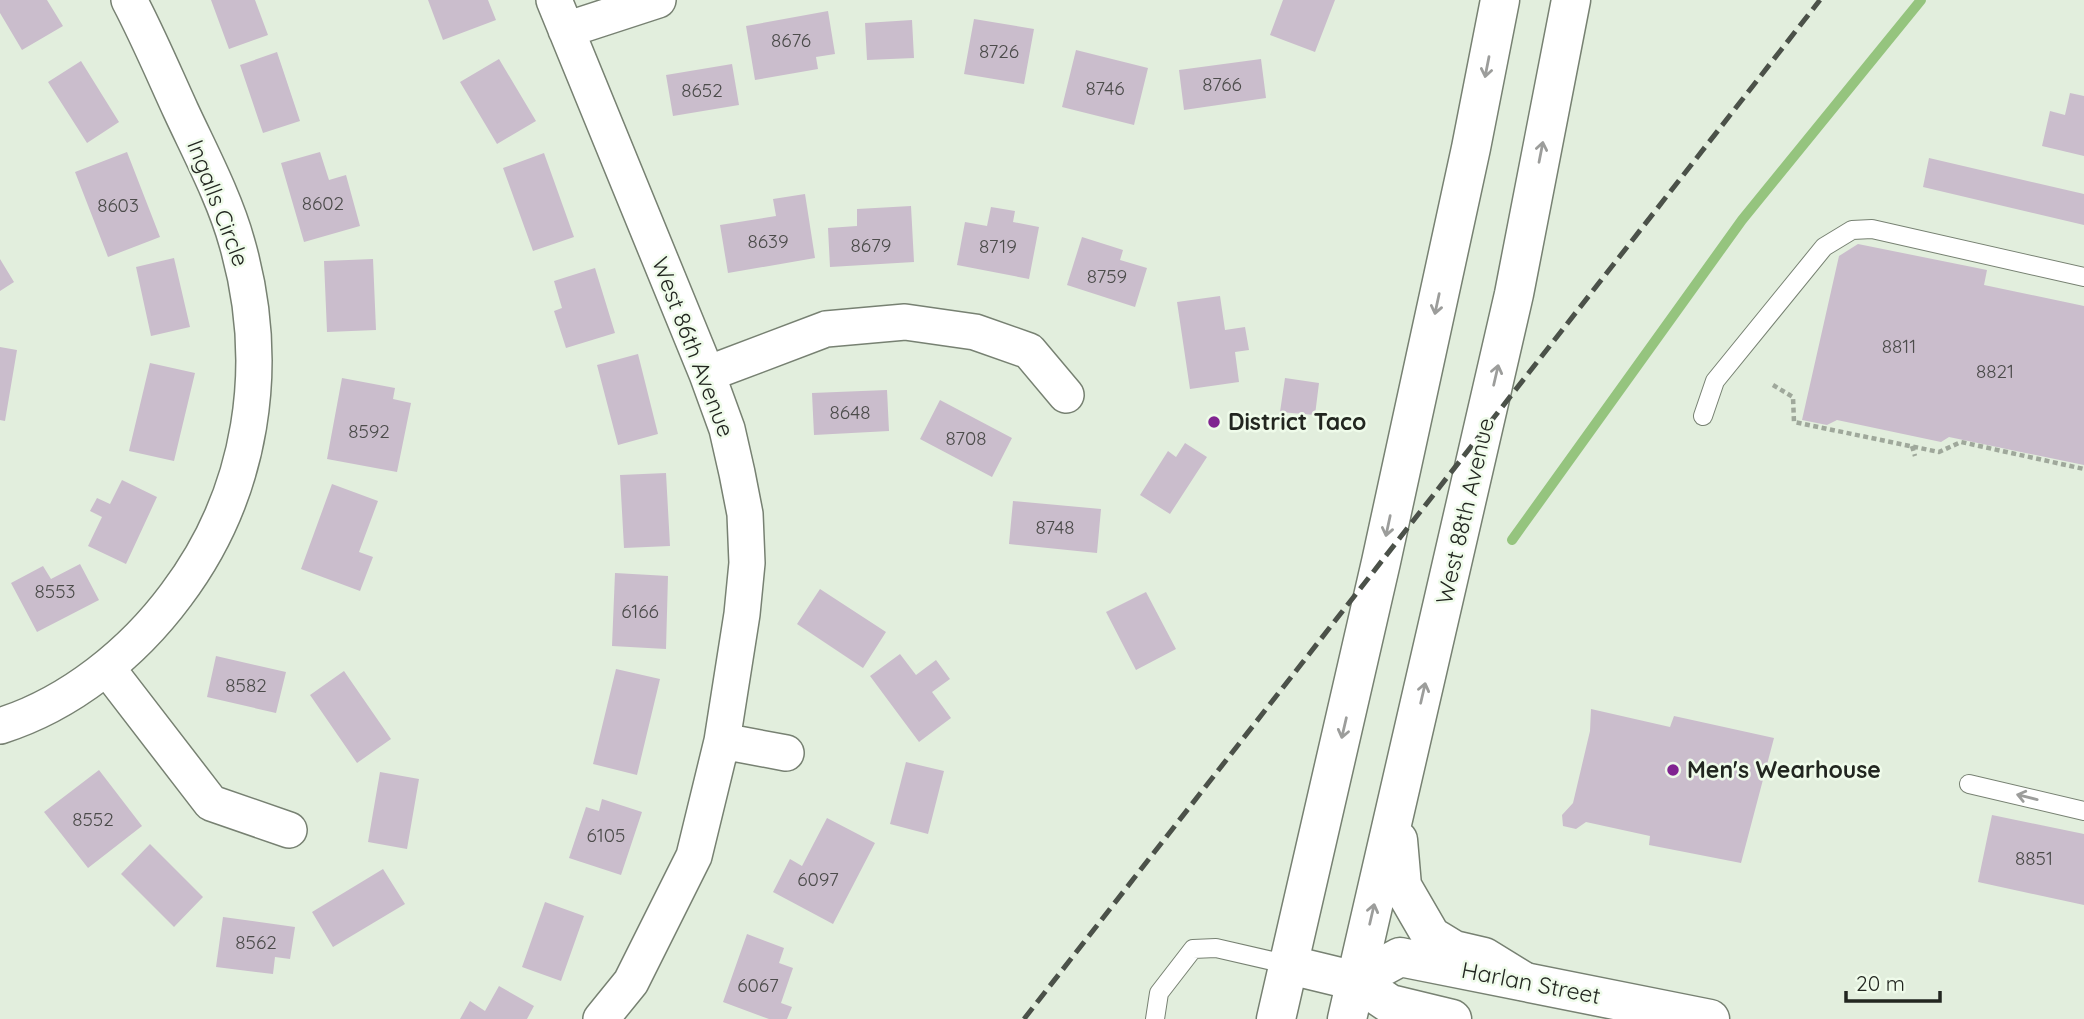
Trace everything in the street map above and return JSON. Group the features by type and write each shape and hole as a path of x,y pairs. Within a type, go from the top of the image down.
{"main road":[{"path":"1276,1019 1471,148 1500,0"},
{"name":"West 88th Avenue","path":"1347,1019 1514,294 1571,0"},
{"path":"1396,812 1402,886 1431,936 1454,950 1484,957 1523,981"},
{"name":"Harlan Street","path":"1356,981 1400,957 1710,1019"},
{"path":"1290,965 1356,981 1390,1004 1452,1019"}],"street":[{"name":"Ingalls Circle","path":"0,726 55,702 107,668 159,618 210,546 238,478 248,440 252,406 254,331 237,240 129,0"},
{"path":"560,15 659,0"},
{"name":"West 86th Avenue","path":"560,15 708,374 727,429 745,526 747,563 742,614 722,741 694,856 631,982 601,1019"},
{"path":"708,374 826,329 905,322 975,332 1028,351 1066,395"},
{"path":"107,668 211,803 289,830"},
{"path":"722,741 786,753"}],"lane":[{"path":"1703,416 1716,381 1825,247 1852,230 1872,229 2084,277"},
{"path":"1969,783 2084,811"},
{"path":"1155,1019 1159,993 1193,949 1216,948 1290,965"}],"path":[{"path":"1773,385 1793,397 1794,422 1939,452 1961,442 2084,469"},
{"path":"1912,446 1914,456"}],"building":[{"path":"0,0 47,0 63,26 22,50 0,13"},
{"path":"211,0 255,0 268,35 229,49"},
{"path":"428,0 488,0 496,20 443,40"},
{"path":"1283,0 1335,0 1315,52 1270,35"},
{"path":"828,11 835,54 816,57 818,69 755,80 746,26"},
{"path":"974,19 1034,29 1024,84 964,74"},
{"path":"912,20 914,58 867,60 865,23"},
{"path":"1076,50 1148,68 1134,125 1062,107"},
{"path":"277,52 300,121 263,133 240,65"},
{"path":"499,59 536,121 497,144 460,82"},
{"path":"1261,59 1266,98 1184,110 1179,70"},
{"path":"81,61 119,122 87,143 48,82"},
{"path":"732,64 739,105 673,116 666,75"},
{"path":"2070,93 2084,96 2084,156 2042,146 2050,111 2065,115"},
{"path":"127,152 160,237 108,257 75,172"},
{"path":"320,152 329,180 346,175 360,226 304,242 281,163"},
{"path":"544,153 574,237 533,251 503,168"},
{"path":"1929,158 2084,194 2084,225 1923,187"},
{"path":"805,194 815,258 728,273 720,225 776,216 773,199"},
{"path":"911,206 914,262 830,267 828,228 857,226 857,209"},
{"path":"991,207 1015,211 1013,222 1039,227 1029,279 957,265 965,222 987,226"},
{"path":"1082,237 1123,250 1120,260 1147,268 1135,307 1067,285"},
{"path":"1858,244 1987,270 1984,285 2084,306 2084,465 1949,437 1941,442 1837,420 1827,425 1802,420 1839,256"},
{"path":"174,258 190,327 151,336 136,267"},
{"path":"0,259 14,282 0,291"},
{"path":"373,259 376,330 327,332 324,261"},
{"path":"595,268 615,333 566,348 554,311 562,308 554,281"},
{"path":"1220,296 1225,330 1245,327 1249,350 1235,352 1239,382 1190,389 1177,302"},
{"path":"0,347 17,350 5,421 0,420"},
{"path":"638,354 658,434 618,445 597,365"},
{"path":"150,363 195,373 174,461 129,451"},
{"path":"342,378 395,388 393,399 411,403 397,472 327,459"},
{"path":"1285,378 1319,383 1315,415 1280,412"},
{"path":"887,390 889,431 814,435 812,393"},
{"path":"940,400 1012,438 992,477 920,439"},
{"path":"1185,443 1207,457 1170,514 1140,495 1168,451 1176,457"},
{"path":"666,473 670,546 624,548 620,475"},
{"path":"122,480 157,497 126,564 88,546 102,517 90,511 97,498 110,504"},
{"path":"332,484 378,501 359,552 373,557 360,591 301,569"},
{"path":"1013,501 1101,509 1097,553 1009,544"},
{"path":"80,564 99,600 37,632 11,583 43,566 51,579"},
{"path":"615,573 668,576 666,649 612,646"},
{"path":"820,589 886,632 863,668 797,624"},
{"path":"1146,592 1176,649 1136,670 1106,612"},
{"path":"900,654 916,675 936,660 950,679 932,692 951,718 919,742 870,676"},
{"path":"216,656 286,672 276,713 207,697"},
{"path":"616,669 660,679 637,775 593,764"},
{"path":"344,671 391,739 357,763 310,695"},
{"name":"Men's Wearhouse","path":"1591,709 1670,727 1674,716 1774,738 1741,863 1649,845 1650,836 1586,822 1576,829 1563,826 1562,815 1573,803 1590,731"},
{"path":"906,762 944,771 928,834 890,824"},
{"path":"99,770 142,826 88,868 44,812"},
{"path":"380,772 419,779 407,849 368,842"},
{"path":"602,799 642,812 621,875 569,858 586,807 599,811"},
{"path":"1992,815 2084,834 2084,905 1978,882"},
{"path":"827,818 875,843 833,924 773,892 790,859 802,866"},
{"path":"150,844 203,897 174,927 121,874"},
{"path":"383,869 405,904 333,947 312,912"},
{"path":"545,902 584,916 561,981 522,967"},
{"path":"223,917 295,927 290,959 275,957 273,974 216,967"},
{"path":"747,934 784,948 779,963 793,968 781,1003 792,1007 787,1019 769,1019 723,1002"},
{"path":"499,986 534,1006 527,1019 460,1019 470,1001 485,1011"}],"waterway":[{"path":"1512,540 1742,220 1921,0"}],"railway":[{"path":"1024,1019 1820,0"}],"place":[{"name":"District Taco","path":"1214,422"},
{"name":"Men's Wearhouse","path":"1673,770"}]}
